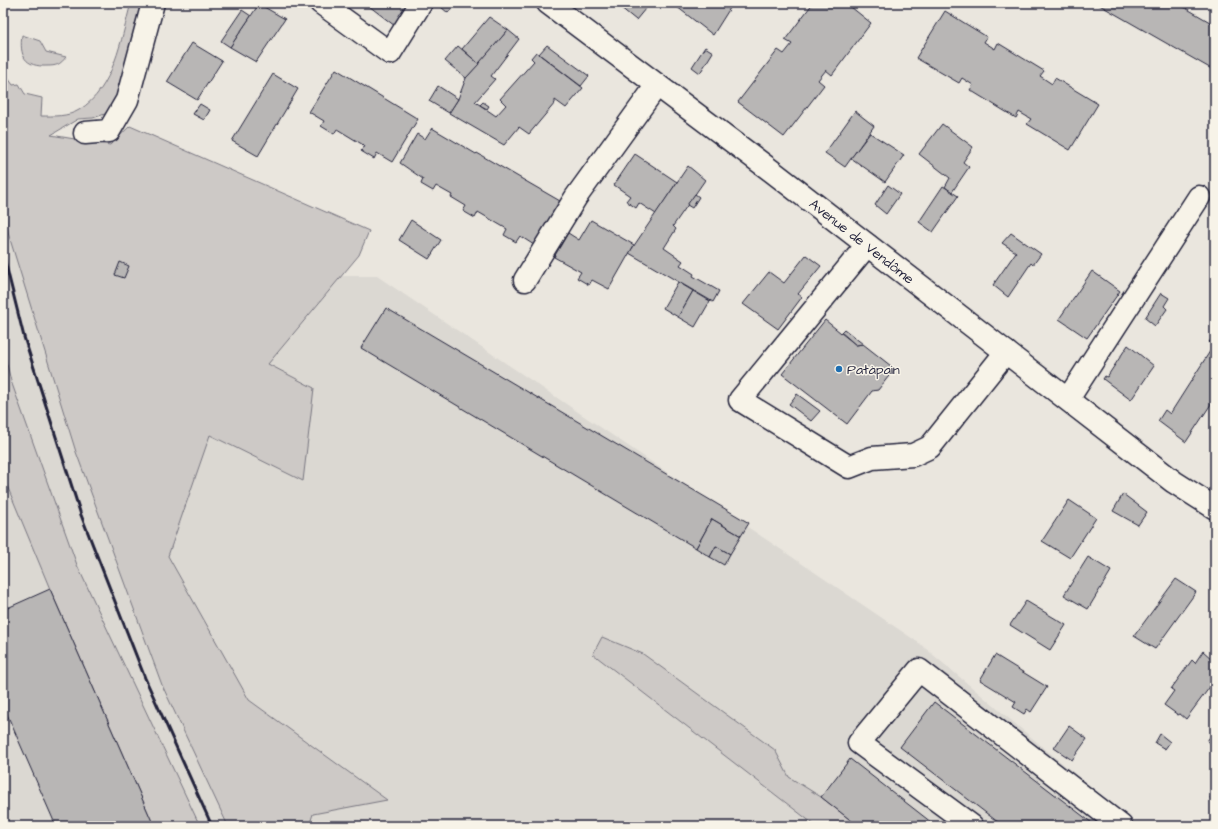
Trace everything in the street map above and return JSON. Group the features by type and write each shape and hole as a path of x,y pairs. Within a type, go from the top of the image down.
{"main road":[{"path":"85,133 109,131 127,100 153,3"},
{"path":"321,3 390,53 421,3"},
{"name":"Avenue de Vendôme","path":"548,3 1006,352 1174,482 1215,519"},
{"path":"525,280 576,197 657,85"},
{"path":"1068,400 1199,196"},
{"path":"867,245 740,400 849,467 872,458 913,455 930,447 1006,352"},
{"name":"Avenue de Vendôme","path":"1174,482 1215,508"},
{"path":"972,826 859,742 919,670 1120,826"}],"shaded area":[{"path":"131,3 146,3 116,100 105,114 93,118 78,119 51,135 110,145 130,126 369,231 359,255 268,364 314,388 303,481 210,435 168,556 249,700 387,800 313,814 309,826 228,826 162,685 76,452 9,236 3,204 3,71 13,85 19,84 25,94 42,98 41,116 65,115 79,110 91,101 108,76 119,47"},
{"path":"22,35 40,41 46,52 66,57 62,62 53,66 33,65 25,59 23,54 21,42"},
{"path":"3,135 32,276 377,276 919,643 1137,826 3,826"},
{"path":"3,348 11,381 77,565 200,826 154,826 50,589 3,476"},
{"path":"602,637 643,654 775,750 789,777 821,797 858,826 816,826 593,654"}],"building":[{"path":"365,3 403,3 409,7 395,26"},
{"path":"444,3 456,3 448,13 441,7"},
{"path":"623,3 650,3 636,20 620,7"},
{"path":"672,3 729,3 727,6 730,8 713,35"},
{"path":"813,3 846,3 871,23 832,75 826,70 818,80 824,85 784,137 738,102 778,50 784,54 792,44 785,40"},
{"path":"1096,3 1177,3 1215,25 1215,71"},
{"path":"259,4 285,19 256,62 230,47"},
{"path":"242,10 251,16 230,47 221,41"},
{"path":"945,11 987,37 984,42 995,49 998,43 1044,71 1040,76 1052,84 1055,78 1098,104 1070,150 1027,124 1031,119 1019,112 1016,118 970,90 973,85 962,78 959,83 916,58"},
{"path":"489,17 508,30 479,64 462,49"},
{"path":"508,30 519,39 491,76 495,79 475,102 496,116 506,105 500,99 534,61 531,58 536,52 583,88 566,108 555,100 555,103 529,134 519,127 504,145 449,113 458,99 466,78"},
{"path":"192,43 222,61 197,100 167,82"},
{"path":"547,45 589,76 581,86 539,54"},
{"path":"458,46 479,64 466,78 445,61"},
{"path":"705,47 713,52 700,73 692,67"},
{"path":"336,69 418,119 392,162 377,153 374,159 361,151 365,146 337,129 334,134 321,126 324,121 309,112"},
{"path":"273,74 298,89 258,156 232,141"},
{"path":"438,86 458,99 449,113 429,101"},
{"path":"483,102 489,106 487,109 480,105"},
{"path":"200,104 210,110 204,120 193,114"},
{"path":"855,111 874,126 845,167 825,153"},
{"path":"942,124 973,147 963,162 969,167 952,192 945,187 950,178 919,154"},
{"path":"432,128 560,201 534,245 520,236 516,242 504,235 507,229 478,212 475,218 463,211 466,206 451,197 452,195 436,186 433,191 421,184 423,179 400,163 417,134 425,139"},
{"path":"870,133 904,155 885,182 851,158"},
{"path":"635,154 677,182 656,214 639,203 636,208 626,201 630,196 614,185"},
{"path":"688,166 705,180 673,226 676,229 664,248 683,261 680,265 694,274 693,276 719,291 713,302 629,253"},
{"path":"888,185 900,194 886,214 875,205"},
{"path":"943,186 958,196 933,232 919,222"},
{"path":"695,194 699,197 692,208 687,205"},
{"path":"411,220 441,240 429,259 399,240"},
{"path":"591,220 634,245 609,289 592,280 589,285 577,278 581,272 554,257 568,233 579,240"},
{"path":"1011,233 1041,254 1033,265 1031,263 1008,297 993,285 1016,252 1002,243"},
{"path":"806,255 821,266 798,294 802,297 778,329 743,304 769,272 784,283"},
{"path":"120,262 129,266 124,278 115,275"},
{"path":"1092,271 1120,291 1087,338 1059,319"},
{"path":"678,282 693,291 678,317 663,308"},
{"path":"693,291 710,301 695,327 678,317"},
{"path":"1161,293 1169,298 1164,306 1167,309 1155,326 1145,318"},
{"path":"386,308 749,523 741,536 712,519 696,548 361,348"},
{"name":"Patàpain","path":"825,320 856,345 863,344 891,366 892,372 878,390 872,391 847,424 782,374"},
{"path":"844,329 863,344 856,345 841,332"},
{"path":"1215,335 1215,398 1186,442 1158,421 1165,410 1170,414 1214,345 1209,342"},
{"path":"1128,345 1154,366 1131,400 1103,379 1105,376 1107,377"},
{"path":"797,394 820,411 811,421 789,404"},
{"path":"1123,494 1147,512 1138,525 1113,511"},
{"path":"1069,500 1096,518 1070,558 1042,541"},
{"path":"712,519 741,536 730,554 716,546 710,557 696,548"},
{"path":"716,546 730,554 724,565 710,557"},
{"path":"1088,557 1111,571 1088,609 1064,595"},
{"path":"1176,579 1196,592 1155,649 1134,636"},
{"path":"50,589 154,826 56,826 3,705 3,610"},
{"path":"1026,601 1066,625 1050,650 1010,625"},
{"path":"1203,651 1212,659 1215,655 1215,680 1186,719 1164,705 1174,691 1171,689 1192,660 1195,663"},
{"path":"995,655 1047,687 1031,712 1027,709 1024,714 1013,707 1016,702 980,680"},
{"path":"934,702 1096,826 1003,826 900,747"},
{"path":"1069,726 1087,739 1072,760 1054,748"},
{"path":"1215,730 1215,746 1207,741"},
{"path":"1160,734 1170,742 1165,749 1155,743"},
{"path":"850,759 936,826 858,826 821,797"},
{"path":"1215,791 1215,802 1210,798"}],"railway":[{"path":"3,253 24,337 81,515 145,678 212,826"}],"place":[{"name":"Patàpain","path":"839,369"}]}
